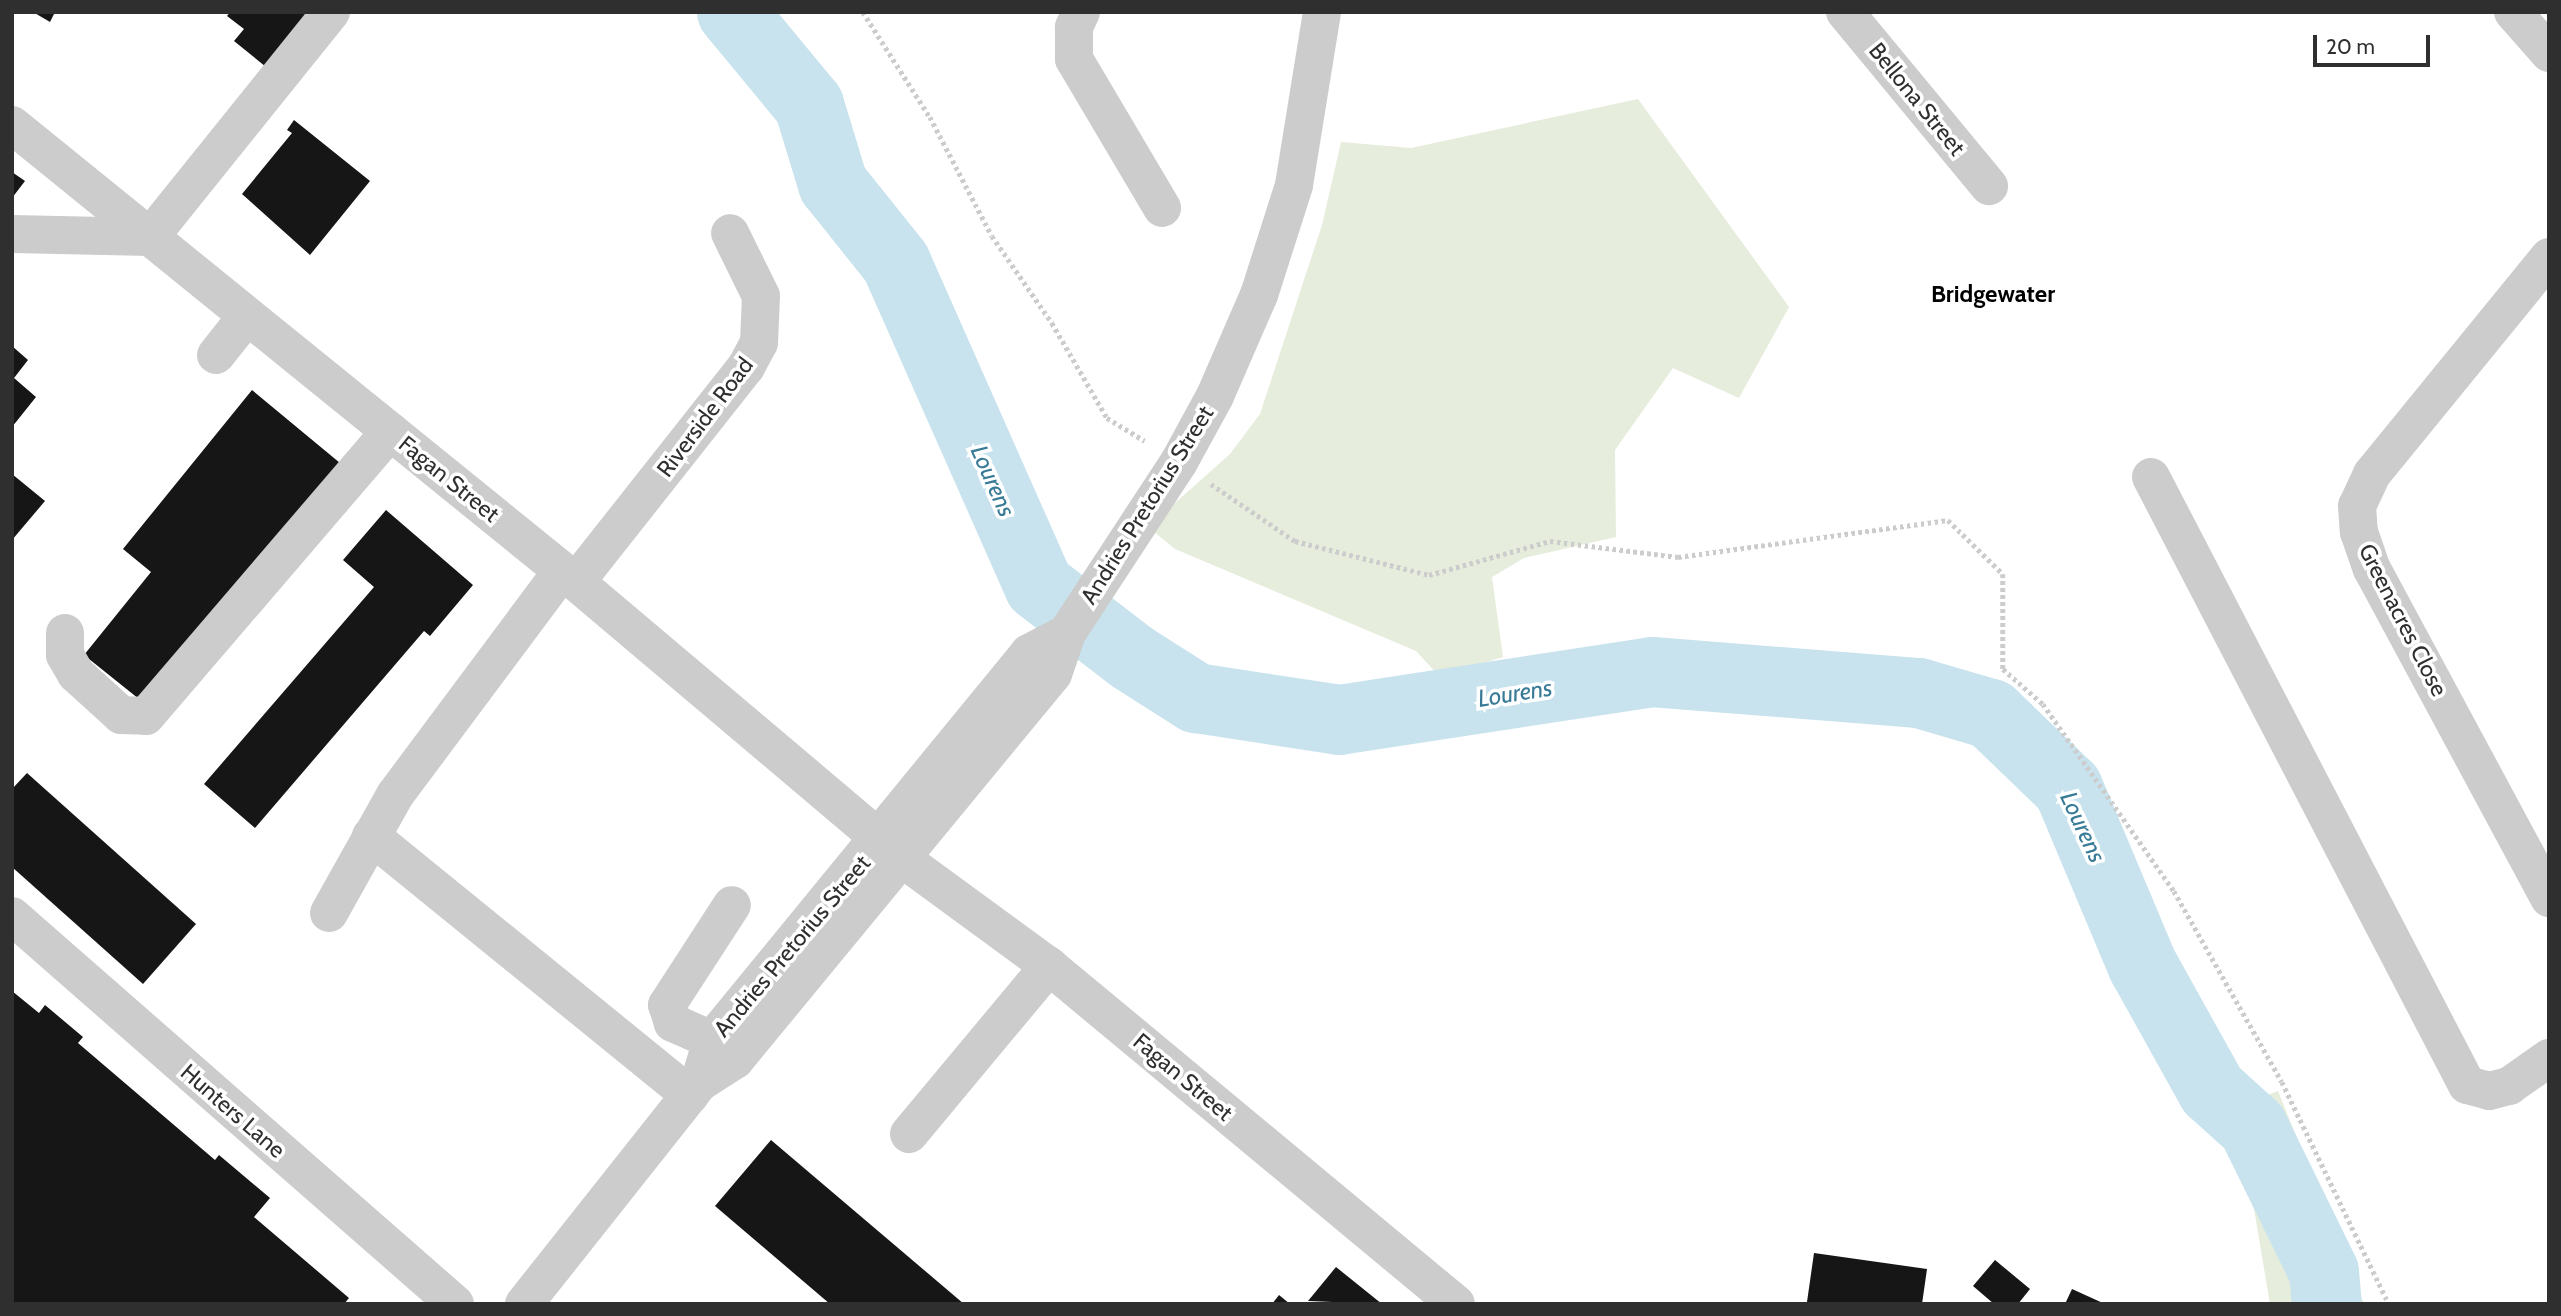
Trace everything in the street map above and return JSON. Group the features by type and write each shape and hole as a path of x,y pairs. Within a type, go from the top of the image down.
{"street":[{"path":"12,234 150,237 331,12"},
{"path":"1081,12 1074,27 1074,59 1162,208"},
{"name":"Andries Pretorius Street","path":"533,1300 695,1089 735,1060 892,849 1067,633 1179,462 1215,396 1259,295 1294,185 1322,12"},
{"name":"Bellona Street","path":"1845,12 1989,186"},
{"path":"2513,12 2549,53"},
{"name":"Fagan Street","path":"12,125 569,577 892,849 1049,967 1456,1304"},
{"name":"Riverside Road","path":"329,913 376,827 569,577 746,367 760,343 761,296 730,233"},
{"name":"Greenacres Close","path":"2549,257 2372,474 2357,506 2359,532 2372,569 2549,898"},
{"path":"216,355 247,316"},
{"path":"65,634 65,654 76,674 121,715 146,716 390,432"},
{"path":"2151,477 2467,1085 2489,1091 2509,1086 2549,1058"},
{"path":"376,827 695,1089"},
{"name":"Andries Pretorius Street","path":"695,1089 712,1040 892,849"},
{"path":"712,1040 673,1023 667,1004 732,905"},
{"name":"Hunters Lane","path":"12,916 455,1304"},
{"path":"909,1134 1049,967"}],"path":[{"path":"863,12 930,117 992,236 1052,323 1107,418 1179,462 1295,541 1429,575 1550,541 1678,556 1948,520 2003,574 2003,669 2043,704 2174,891 2282,1082 2389,1304"}],"green space":[{"path":"1638,99 1789,307 1739,398 1673,368 1615,450 1616,537 1524,558 1492,577 1503,657 1440,677 1416,651 1175,549 1148,527 1230,454 1260,414 1322,225 1341,142 1411,148"},
{"path":"2278,1091 2364,1304 2270,1304 2249,1179 2211,1117"}],"building":[{"path":"33,12 55,12 50,22"},
{"path":"230,12 318,12 271,71 234,41 244,29 227,16"},
{"path":"294,120 370,181 310,255 242,194 292,133 287,130"},
{"path":"12,172 25,181 12,198"},
{"path":"12,346 28,360 14,378 36,397 12,427"},
{"path":"252,390 340,463 144,703 84,655 151,572 123,549"},
{"path":"12,474 45,501 12,540"},
{"path":"386,510 473,585 430,636 424,631 255,828 204,784 374,587 343,560"},
{"path":"27,773 196,924 143,984 12,867 12,789"},
{"path":"12,991 39,1013 45,1005 83,1037 78,1043 215,1160 219,1155 270,1198 254,1217 349,1298 344,1304 12,1304"},
{"path":"771,1140 964,1304 830,1304 715,1206"},
{"path":"1814,1253 1927,1269 1922,1304 1807,1302"},
{"path":"1995,1260 2030,1289 2018,1304 1994,1304 1973,1286"},
{"path":"1336,1267 1382,1304 1308,1301"},
{"path":"2072,1289 2105,1304 2065,1304"},
{"path":"1279,1295 1290,1304 1272,1304"}],"waterway":[{"name":"Lourens","path":"732,12 809,105 833,184 896,263 1039,586 1133,658 1196,698 1339,720 1652,672 1919,693 1991,714 2068,788 2143,966 2212,1090 2253,1127 2324,1272 2327,1304"}],"district":[{"name":"Bridgewater","path":"1993,294"}]}
